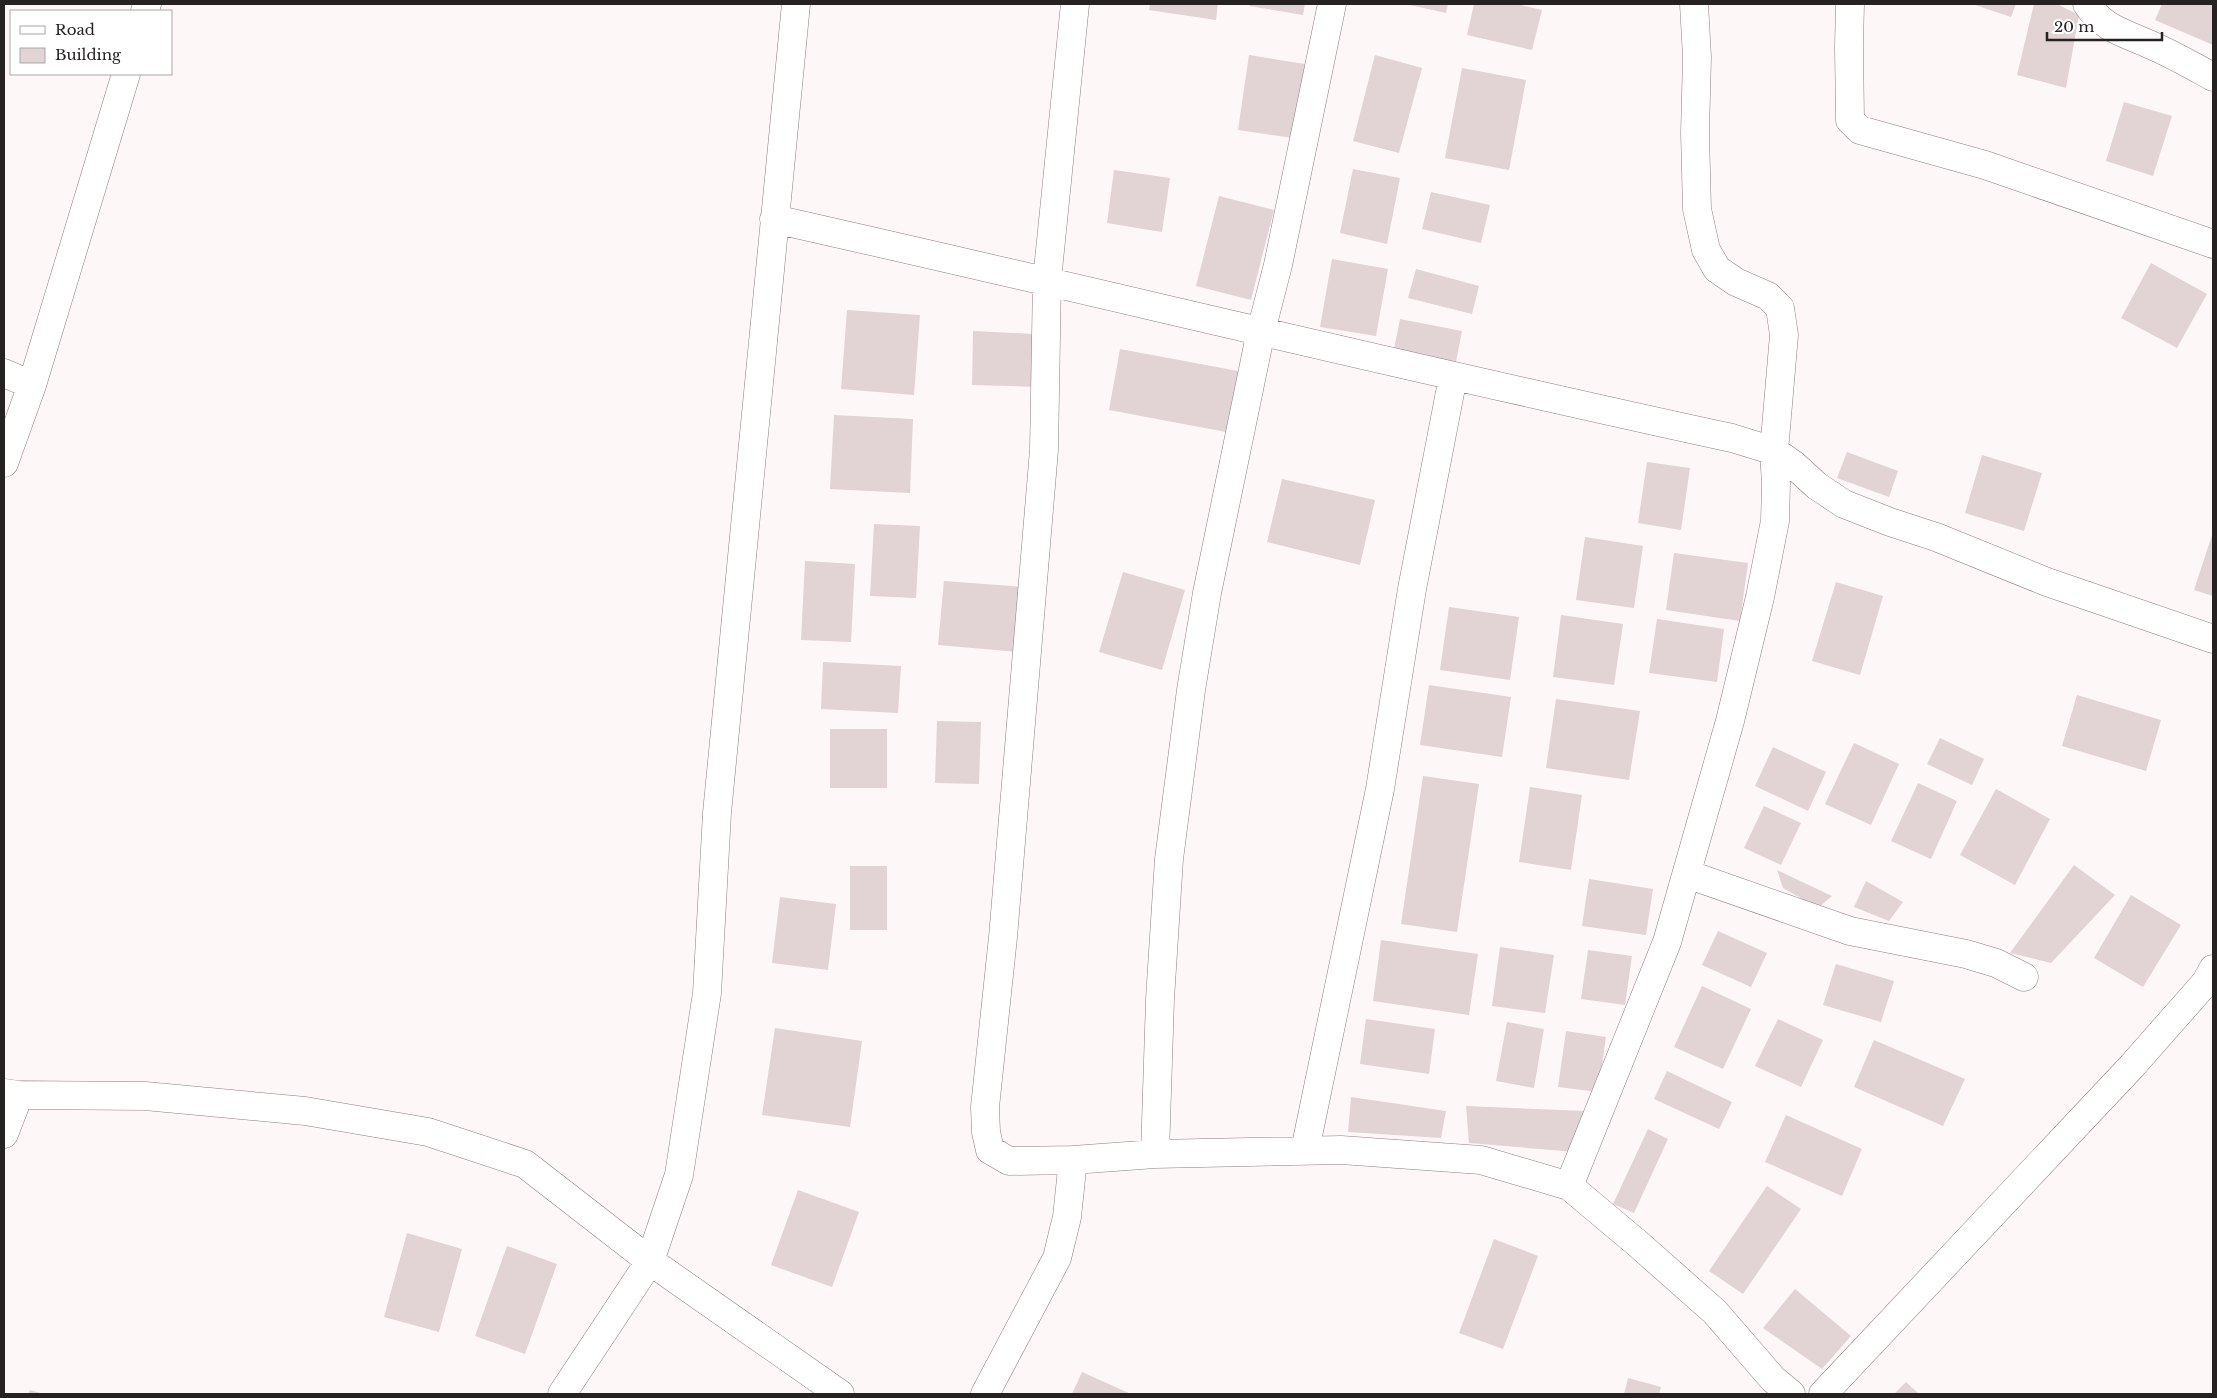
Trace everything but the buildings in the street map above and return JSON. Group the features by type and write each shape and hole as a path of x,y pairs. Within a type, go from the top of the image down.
{"street":[{"path":"562,1394 650,1261 679,1175 707,993 717,813 796,4"},
{"path":"1075,4 1046,280 1044,450 1005,907 985,1107 986,1132 990,1150 1009,1161 1073,1160 1155,1154 1341,1150 1481,1160 1569,1186 1637,1243 1714,1312 1776,1389"},
{"path":"1155,1154 1160,999 1169,859 1188,709 1207,593 1261,331 1278,264 1332,4"},
{"path":"1569,1186 1667,942 1730,721 1762,588 1775,521 1776,484 1774,451 1784,335 1780,308 1768,296 1736,282 1717,269 1706,250 1697,209 1697,57 1694,4"},
{"path":"1850,4 1850,120 1860,130 1985,165 2213,244"},
{"path":"2087,4 2095,17 2116,31 2152,45 2213,77"},
{"path":"4,463 32,385 126,75"},
{"path":"774,219 1046,280 1452,377 1732,438 1774,451 1794,465 1817,486 1844,504 1936,537 2047,582 2213,639"},
{"path":"4,373 32,385"},
{"path":"1305,1150 1380,789 1412,589 1452,377"},
{"path":"1687,874 1850,931 1966,954 1996,963 2024,977"},
{"path":"1823,1394 2132,1066 2206,982 2213,969"},
{"path":"4,1134 12,1094 145,1096 305,1111 428,1132 525,1164 650,1261 840,1394"},
{"path":"985,1394 1057,1258 1067,1217 1073,1160"}]}
